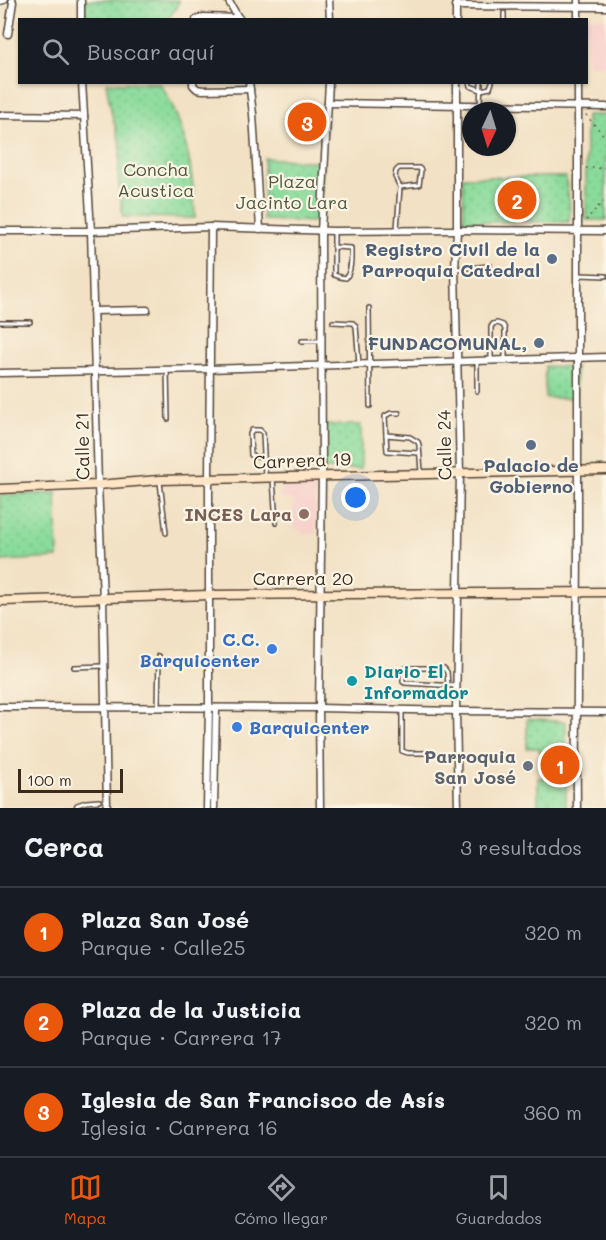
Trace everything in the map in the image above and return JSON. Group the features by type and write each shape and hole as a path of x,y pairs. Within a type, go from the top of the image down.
{"street":[{"path":"8,34 12,0"},
{"path":"81,0 81,18"},
{"path":"228,0 238,18"},
{"path":"329,0 330,18"},
{"path":"456,18 455,3 578,3 606,7"},
{"path":"201,18 221,18"},
{"name":"Calle 21","path":"82,84 104,598 107,808"},
{"path":"194,84 197,89 203,90 250,86 260,229"},
{"path":"320,808 321,231 328,84"},
{"name":"Calle 24","path":"458,84 457,230 454,269 460,473 456,686 458,808"},
{"path":"577,808 580,275 578,84"},
{"path":"328,103 462,105"},
{"path":"516,105 606,106"},
{"path":"0,115 84,116"},
{"path":"211,227 208,479 214,808"},
{"path":"0,231 211,227 321,231 606,231"},
{"path":"93,311 147,310"},
{"path":"0,373 606,357"},
{"name":"Carrera 19","path":"0,489 159,480 606,470"},
{"name":"Carrera 20","path":"0,601 210,595 606,592"},
{"path":"0,707 606,712"},
{"path":"207,808 212,708"}],"lane":[{"path":"504,13 504,18"},
{"path":"470,84 481,90 490,88 491,84"},
{"path":"480,102 481,84"},
{"path":"397,231 400,187 395,177 397,170 399,168 419,168 421,170 419,185 400,187"},
{"path":"334,231 334,247 334,275 346,278 349,271 351,248 334,247"},
{"path":"454,269 490,266"},
{"path":"580,275 606,276"},
{"path":"369,308 370,406"},
{"path":"0,322 30,322"},
{"path":"333,322 353,323 356,326 359,364"},
{"path":"491,360 491,327 497,323 503,325 505,329 505,360"},
{"path":"302,341 321,341"},
{"path":"477,361 477,391"},
{"path":"167,369 168,419"},
{"path":"399,412 385,416 387,451 419,453"},
{"path":"264,457 251,455 250,434 252,430 260,430 263,433 264,457 276,523"},
{"path":"386,435 410,437 418,442 421,474"},
{"path":"159,480 166,533"},
{"path":"158,707 159,656"},
{"path":"74,668 104,666"},
{"path":"448,686 447,672 444,668 406,668 404,672 403,682 405,683 448,686 456,686"},
{"path":"402,710 402,751 429,753"},
{"path":"76,808 77,805 86,802 99,801"}],"path":[{"path":"586,115 606,138"},
{"path":"586,168 606,168"},
{"path":"586,220 606,198"}],"shaded area":[{"path":"583,17 606,18 606,66 588,65 588,18"},
{"name":"INCES Lara","path":"280,484 315,485 316,534 302,534 301,529 294,529 293,499 280,499"}],"green space":[{"path":"83,0 179,0 169,18 84,18"},
{"name":"Concha Acustica","path":"106,84 161,84 170,100 186,145 195,218 123,217 118,176 121,146"},
{"path":"586,115 606,115 606,220 586,220"},
{"name":"Plaza Jacinto Lara","path":"264,158 323,162 319,222 263,220"},
{"path":"463,177 566,177 570,205 569,222 464,222"},
{"path":"545,366 576,367 575,398 545,398"},
{"path":"324,425 361,425 361,469 323,469"},
{"path":"56,493 58,558 0,561 0,495"},
{"path":"527,719 566,722 566,808 538,808 538,778 552,778 553,753 540,752 539,748 527,748"}],"place":[{"name":"Iglesia de San Francisco de Asís","path":"307,122"},
{"name":"Plaza de la Justicia","path":"517,200"},
{"name":"Registro Civil de la Parroquia Catedral","path":"552,259"},
{"name":"FUNDACOMUNAL,","path":"539,343"},
{"name":"Palacio de Gobierno","path":"531,445"},
{"name":"INCES Lara","path":"304,514"},
{"name":"C.C. Barquicenter","path":"272,649"},
{"name":"Diario El Informador","path":"352,681"},
{"name":"Barquicenter","path":"237,727"},
{"name":"Plaza San José","path":"560,765"},
{"name":"Parroquia San José","path":"528,766"}]}
